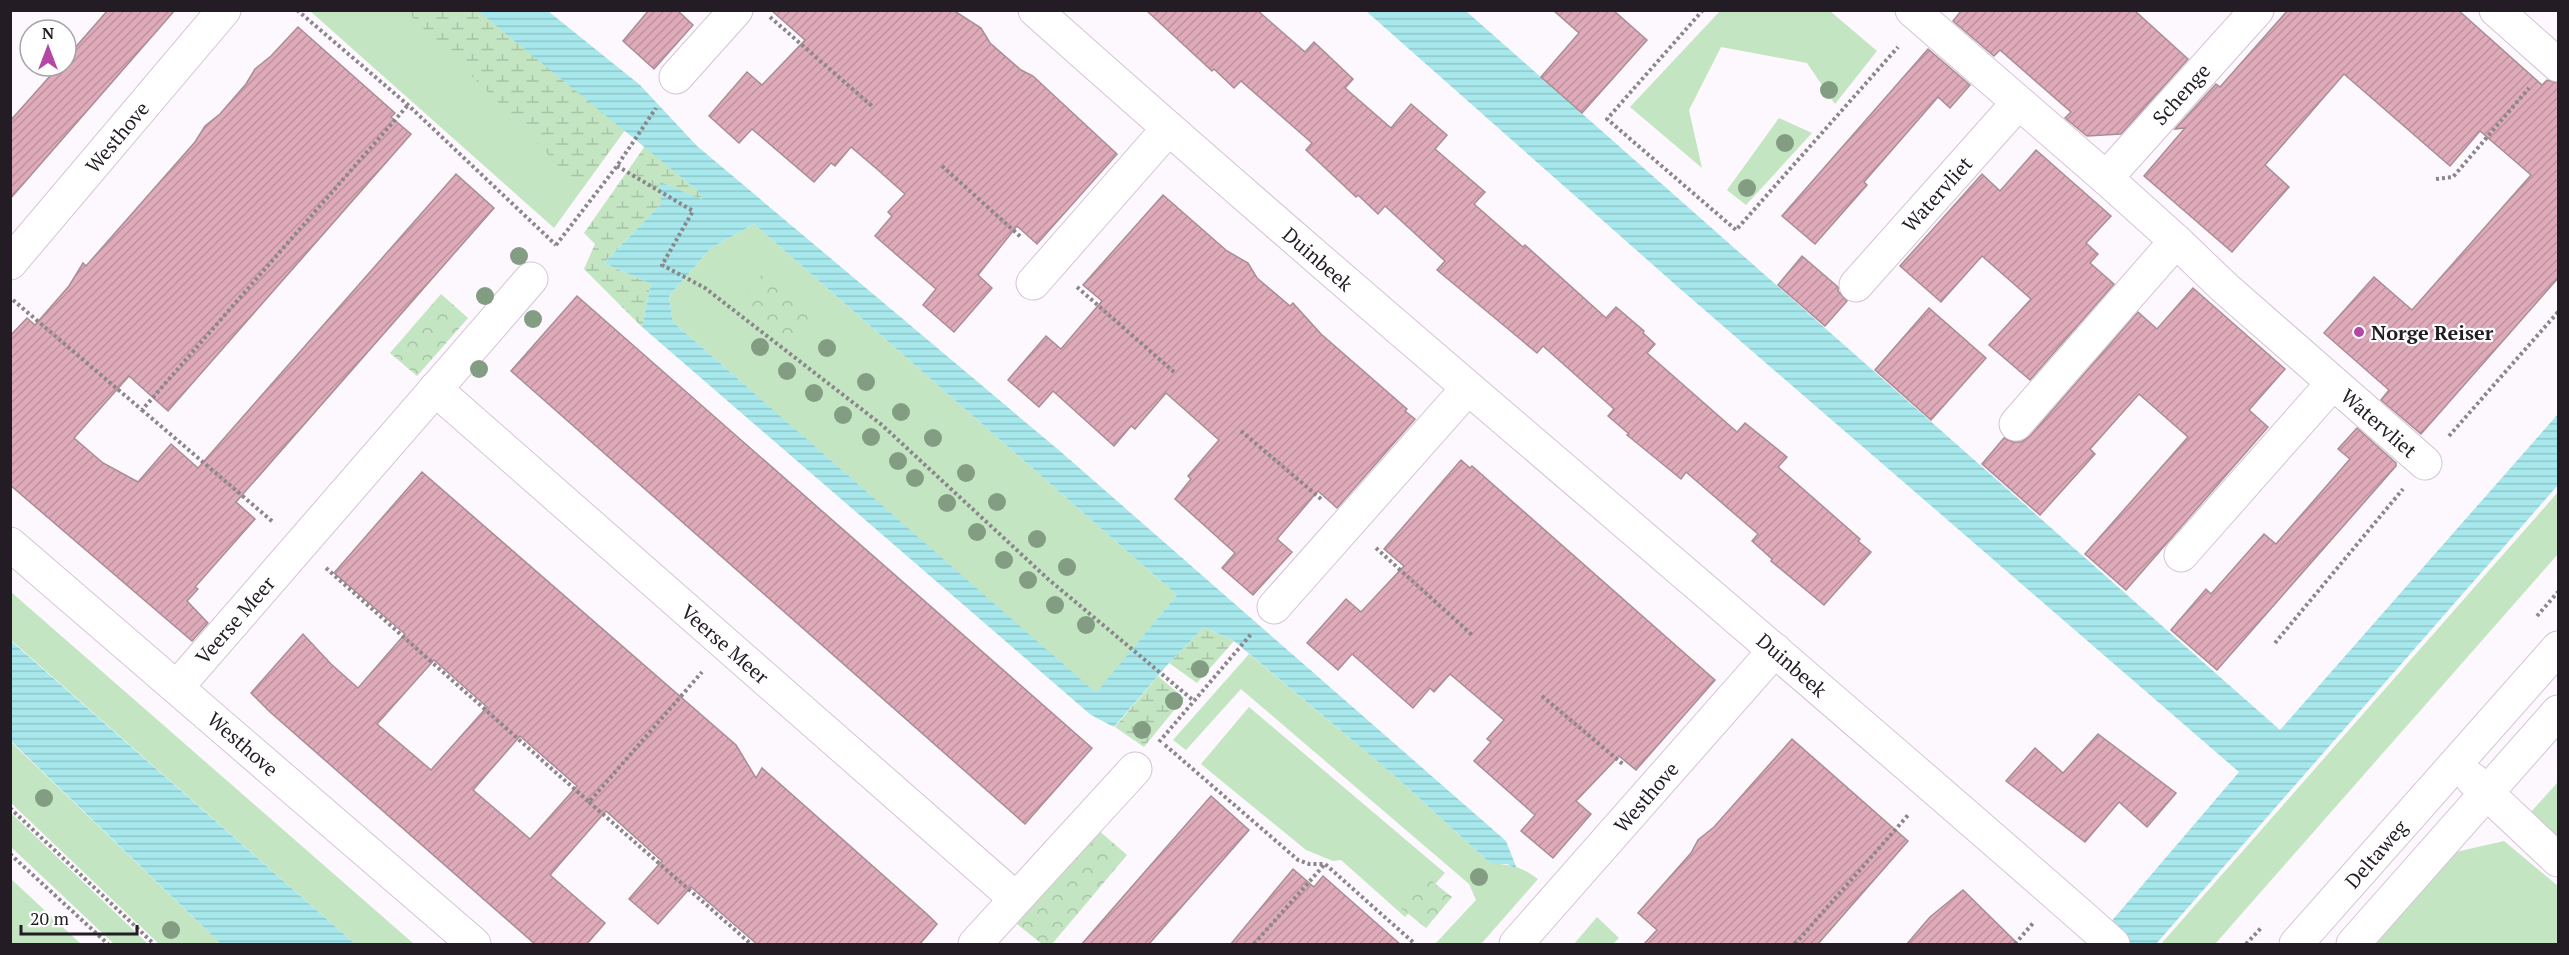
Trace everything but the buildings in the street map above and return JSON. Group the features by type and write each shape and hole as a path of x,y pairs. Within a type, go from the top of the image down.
{"street":[{"name":"Westhove","path":"10,263 224,10"},
{"path":"676,77 736,10"},
{"name":"Duinbeek","path":"1035,10 1168,129 1775,650 2113,945"},
{"name":"Schenge","path":"2106,178 2257,10"},
{"path":"2496,10 2556,62"},
{"name":"Watervliet","path":"1917,15 2106,178 2225,288 2425,463"},
{"name":"Watervliet","path":"1856,285 2018,103"},
{"path":"1033,283 1168,129"},
{"path":"2016,424 2176,241"},
{"name":"Veerse Meer","path":"177,687 531,279"},
{"name":"Watervliet","path":"2181,555 2333,383"},
{"path":"1274,607 1468,388"},
{"name":"Veerse Meer","path":"435,389 1015,898"},
{"name":"Westhove","path":"10,544 474,945"},
{"name":"Deltaweg","path":"2296,945 2559,648"},
{"name":"Westhove","path":"1516,945 1775,650"},
{"path":"2353,945 2559,712"},
{"path":"2456,763 2559,860"},
{"path":"975,945 1015,898 1135,769"}],"path":[{"path":"297,10 408,105 556,245"},
{"path":"763,10 873,107"},
{"path":"1703,10 1607,119 1736,230 1917,15"},
{"path":"2436,179 2453,177 2556,62"},
{"path":"566,232 617,166 676,77"},
{"path":"142,410 408,105"},
{"path":"617,166 693,211 662,265 705,288 882,425 1048,579 1194,701"},
{"path":"10,297 300,545 751,945"},
{"path":"589,801 726,645"},
{"path":"1135,769 1225,665"},
{"path":"1542,696 1652,790"},
{"path":"1160,741 1298,860 1309,864 1325,864 1415,945"},
{"path":"1795,945 1932,787"},
{"path":"10,808 154,945"},
{"path":"10,854 108,945"},
{"path":"1254,945 1325,864"}],"green space":[{"path":"310,11 478,11 625,130 554,228"},
{"path":"406,11 478,11 625,130 581,190 507,111"},
{"path":"1720,11 1830,11 1877,51 1835,104 1807,63 1721,47 1689,110 1702,168 1630,107"},
{"path":"1779,118 1812,133 1746,205 1727,190"},
{"path":"645,146 697,190 704,201 661,204 604,263 651,284 642,327 584,269 595,244 584,233"},
{"path":"754,224 1177,595 1096,694 673,322 669,296 711,248"},
{"path":"766,269 818,316 792,344 737,305"},
{"path":"441,294 468,318 417,376 390,353"},
{"path":"2558,492 2558,554 2215,944 2161,944"},
{"path":"11,592 414,944 355,944 11,640"},
{"path":"1204,627 1234,641 1197,683 1169,663"},
{"path":"1249,654 1396,777 1491,864 1516,867 1538,879 1481,944 1435,944 1476,900 1469,884 1241,689 1186,750 1173,740"},
{"path":"1158,676 1184,698 1144,747 1115,727"},
{"path":"1249,707 1445,873 1405,917 1341,860 1333,861 1306,850 1201,764"},
{"path":"10,741 221,944 159,944 11,803"},
{"path":"2558,782 2558,837 2530,813"},
{"path":"11,813 148,944 114,944 11,847"},
{"path":"1097,829 1127,855 1052,944 1042,944 1017,924"},
{"path":"2504,841 2558,886 2558,944 2369,944 2447,854"},
{"path":"1420,872 1452,897 1426,928 1396,904"},
{"path":"11,879 81,944 11,944"},
{"path":"1597,917 1619,938 1613,944 1574,944"}],"water":[{"path":"478,11 548,11 640,85 697,146 1061,452 1506,841 1517,869 1507,864 1491,864 1396,777 1234,641 1204,627 1169,663 1114,727 1091,715 642,327 651,284 604,263 661,204 660,182 703,200 697,190","holes":["754,224 1177,595 1096,693 673,322 669,296 711,248"]},
{"path":"1366,11 1466,11 2280,730 2558,414 2558,485 2156,944 2092,944 2239,772 1678,287"},
{"path":"10,640 355,944 221,944 11,741"}],"place":[{"name":"Norge Reiser","path":"2359,332"}]}
